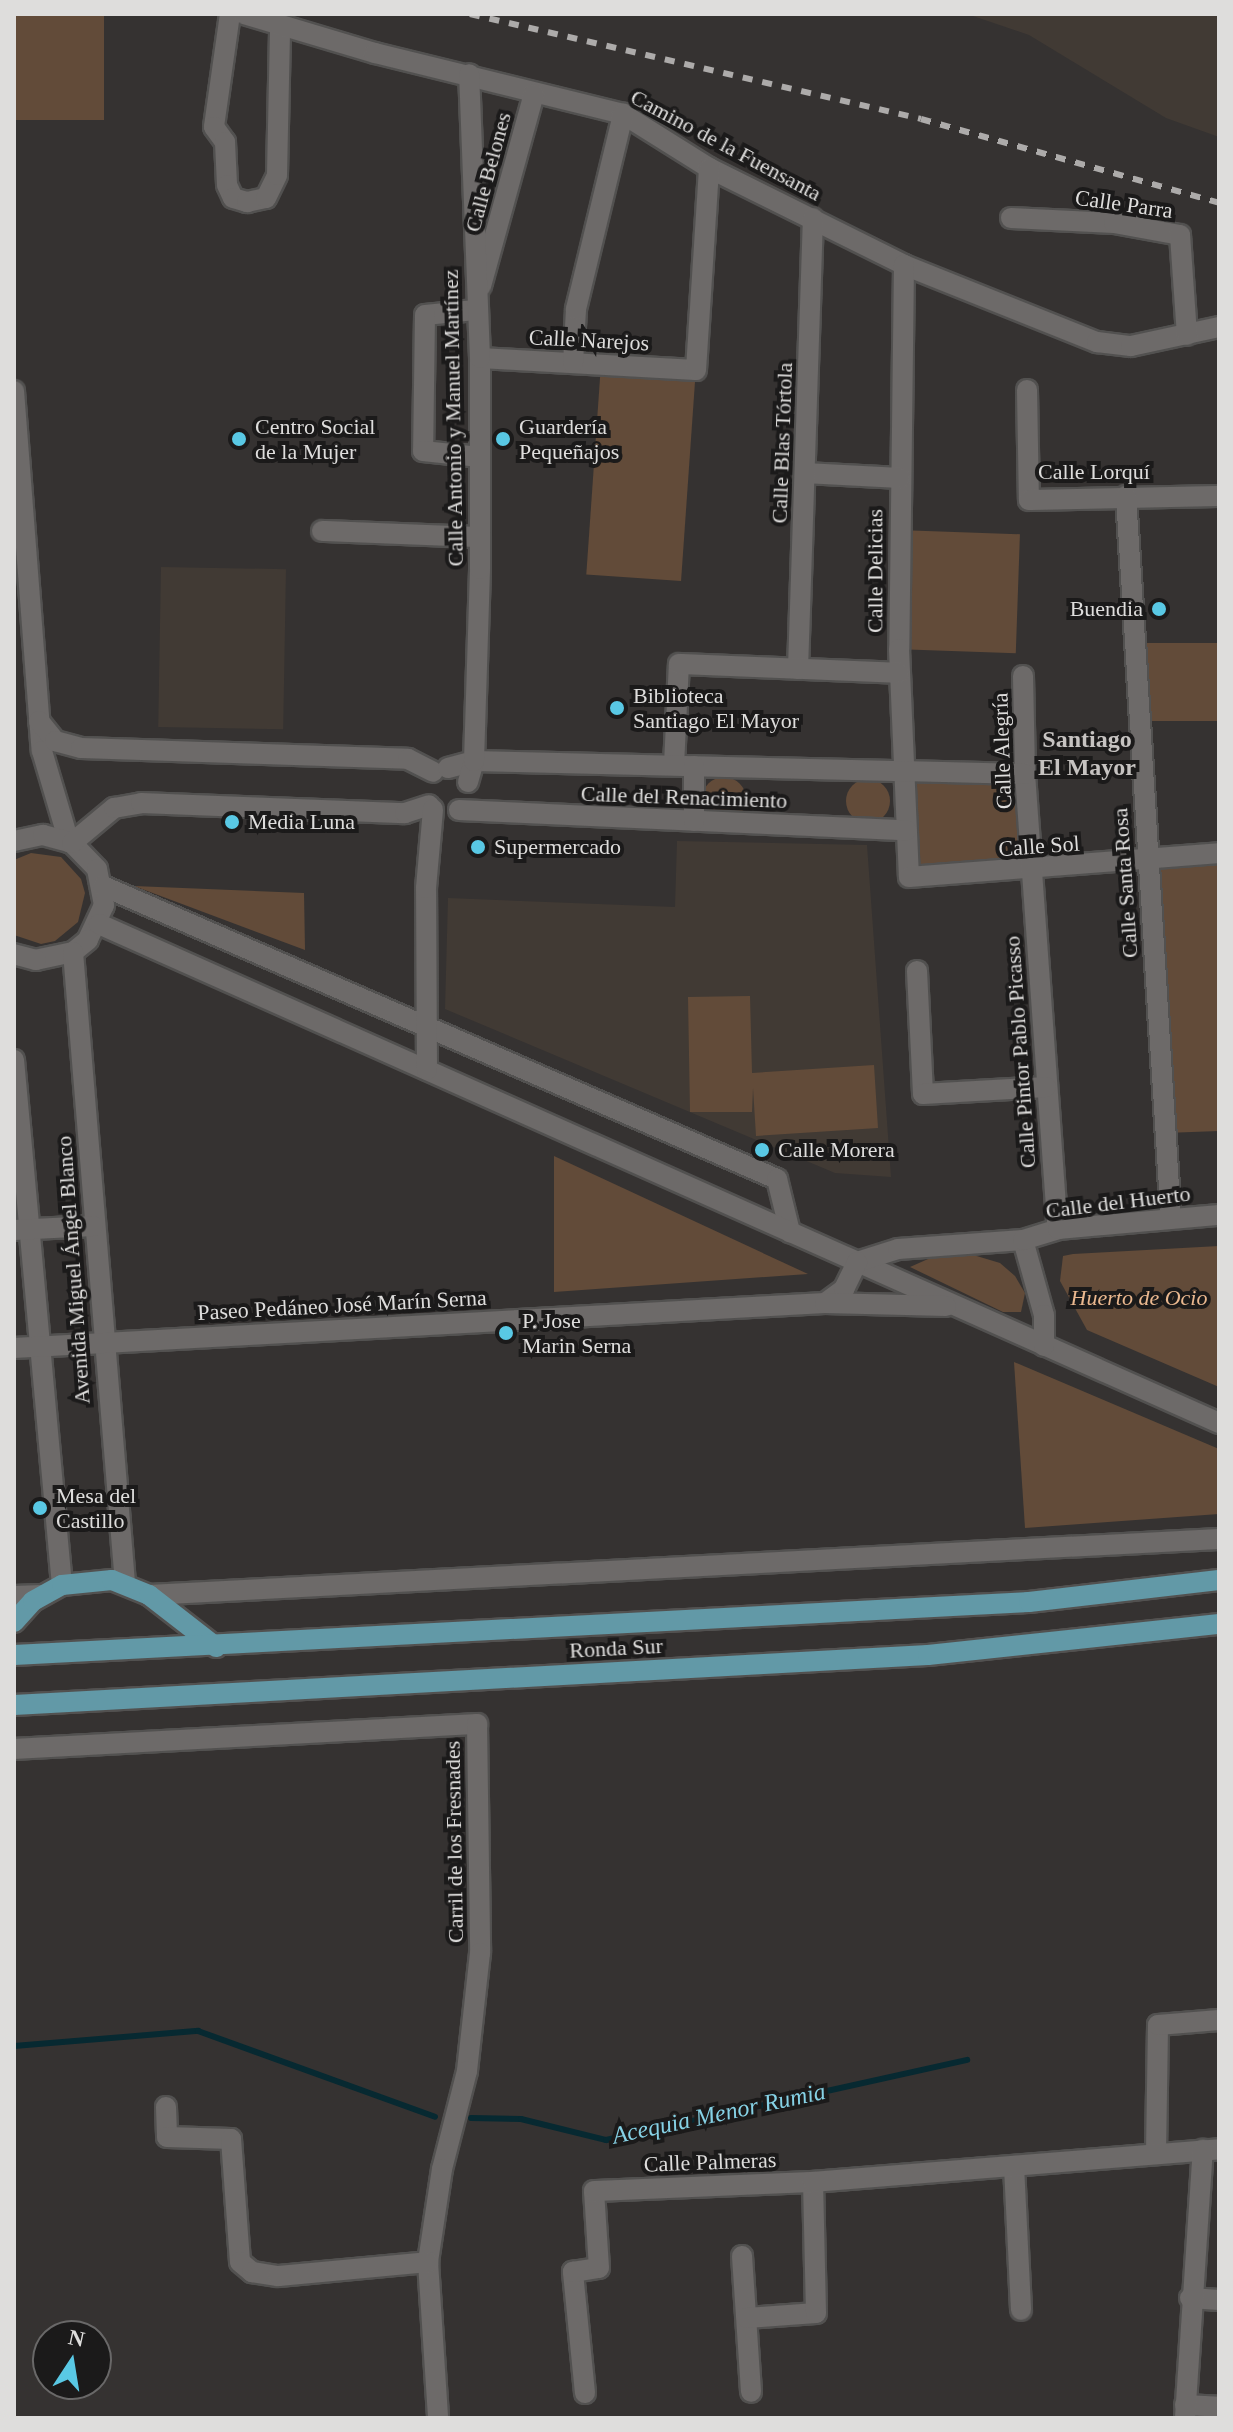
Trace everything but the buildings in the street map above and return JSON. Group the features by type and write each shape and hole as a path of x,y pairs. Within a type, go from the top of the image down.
{"main road":[{"path":"14,1622 42,1595 62,1585 95,1579 125,1583 149,1595 216,1647"},
{"name":"Ronda Sur","path":"14,1655 216,1647 1029,1602 1219,1580"},
{"name":"Ronda Sur","path":"14,1705 928,1655 1219,1624"}],"street":[{"path":"230,14 214,127 225,142 227,185 233,198 247,202 266,198 277,175 280,26"},
{"name":"Camino de la Fuensanta","path":"244,14 534,94 623,114 709,168 904,265 1097,342 1131,346 1219,327"},
{"name":"Calle Antonio y Manuel Martínez","path":"468,782 474,761 480,537 480,358 475,310 469,74"},
{"name":"Calle Belones","path":"475,310 534,94"},
{"path":"573,363 576,309 623,114"},
{"name":"Calle Narejos","path":"480,358 696,370 709,168"},
{"name":"Calle Blas Tórtola","path":"798,669 813,218"},
{"name":"Calle Parra","path":"1011,218 1114,223 1180,235 1187,335"},
{"name":"Calle Delicias","path":"904,265 899,673 909,877"},
{"path":"475,310 425,315 423,451 480,457"},
{"name":"Calle Lorquí","path":"1027,390 1029,500 1219,496"},
{"path":"14,391 22,602 52,796 71,842 92,862 103,886 99,924 73,952 36,960 14,954"},
{"path":"805,473 900,478"},
{"name":"Calle Santa Rosa","path":"1126,496 1171,1219"},
{"path":"322,531 480,537"},
{"path":"694,821 684,766 679,664 899,673"},
{"name":"Calle Alegría","path":"1023,676 1025,774 1032,871"},
{"path":"39,721 55,741 81,748 408,759 468,782 469,798 459,810 431,807 405,813 141,803 114,808 71,842"},
{"name":"Calle del Renacimiento","path":"440,770 474,761 1025,774"},
{"path":"427,1070 426,888 431,807 424,788 440,770"},
{"name":"Calle del Renacimiento","path":"459,810 907,830"},
{"path":"14,841 43,835 71,842"},
{"name":"Calle Sol","path":"909,877 1032,871 1219,853"},
{"name":"Calle Pintor Pablo Picasso","path":"1032,871 1058,1229"},
{"path":"103,886 427,1030 777,1179 790,1232"},
{"path":"99,924 1219,1423"},
{"name":"Avenida Miguel Ángel Blanco","path":"73,952 102,1342 125,1583"},
{"path":"917,971 923,1094 1046,1087"},
{"name":"Avenida Miguel Ángel Blanco","path":"14,1060 22,1229 43,1347 62,1585"},
{"name":"Calle del Huerto","path":"857,1262 898,1249 1023,1240 1058,1229 1219,1215"},
{"path":"22,1229 93,1226"},
{"path":"1023,1240 1044,1315 1044,1346"},
{"path":"825,1303 844,1289 857,1262"},
{"name":"Paseo Pedáneo José Marín Serna","path":"14,1348 825,1303 958,1307"},
{"path":"149,1595 1219,1539"},
{"path":"14,1596 42,1595"},
{"name":"Carril de los Fresnades","path":"14,1749 477,1724 480,1953 467,2071 442,2169 428,2262 438,2418"},
{"path":"1156,2153 1158,2025 1219,2020"},
{"path":"166,2107 167,2137 231,2139 240,2262 252,2272 278,2276 428,2262"},
{"path":"1211,2150 1190,2298 1185,2412 1219,2407"},
{"name":"Calle Palmeras","path":"585,2393 573,2272 599,2268 594,2191 813,2182 1211,2150"},
{"path":"1014,2166 1021,2310"},
{"path":"747,2318 816,2313 813,2182"},
{"path":"742,2256 751,2392"},
{"path":"1190,2298 1219,2300"}],"shaded area":[{"path":"967,14 1219,14 1219,137 1166,118 1029,35"},
{"path":"161,567 286,569 283,729 158,727"},
{"path":"677,841 867,845 891,1177 835,1173 445,1009 448,898 675,907"}],"green space":[{"path":"14,14 104,14 104,120 14,120"},
{"path":"601,364 696,371 681,581 586,574"},
{"path":"898,530 1020,534 1016,653 894,649"},
{"path":"1135,643 1219,643 1219,721 1135,721"},
{"path":"903,773 1025,773 1025,877 903,877"},
{"path":"724,777 739,784 746,799 739,814 724,821 709,814 702,799 709,784"},
{"path":"868,779 883,786 890,801 883,816 868,823 853,816 846,801 853,786"},
{"path":"31,853 61,857 81,879 85,893 78,922 55,941 41,944 14,935 14,860"},
{"path":"1219,853 1219,1131 1165,1133 1148,861"},
{"path":"134,886 304,893 305,950"},
{"path":"750,996 752,1073 874,1065 878,1128 756,1136 753,1088 752,1112 690,1112 688,997"},
{"path":"554,1156 808,1274 554,1292"},
{"name":"Huerto de Ocio","path":"1219,1246 1219,1387 1087,1330 1060,1281 1063,1256"},
{"path":"970,1254 1000,1263 1015,1276 1025,1293 1021,1312 1003,1312 910,1267 937,1255"},
{"path":"1014,1362 1219,1449 1219,1514 1025,1528"}],"waterway":[{"name":"Acequia Menor Rumia","path":"14,2046 198,2031 435,2117"},
{"name":"Acequia Menor Rumia","path":"471,2118 521,2119 606,2140 967,2060"}],"railway":[{"path":"470,14 921,119 1219,203"}],"place":[{"name":"Centro Social de la Mujer","path":"239,439"},
{"name":"Guardería Pequeñajos","path":"503,439"},
{"name":"Buendia","path":"1159,609"},
{"name":"Biblioteca Santiago El Mayor","path":"617,708"},
{"name":"Media Luna","path":"232,822"},
{"name":"Supermercado","path":"478,847"},
{"name":"Calle Morera","path":"762,1150"},
{"name":"P. Jose Marin Serna","path":"506,1333"},
{"name":"Mesa del Castillo","path":"40,1508"}],"district":[{"name":"Santiago El Mayor","path":"1087,754"}]}
